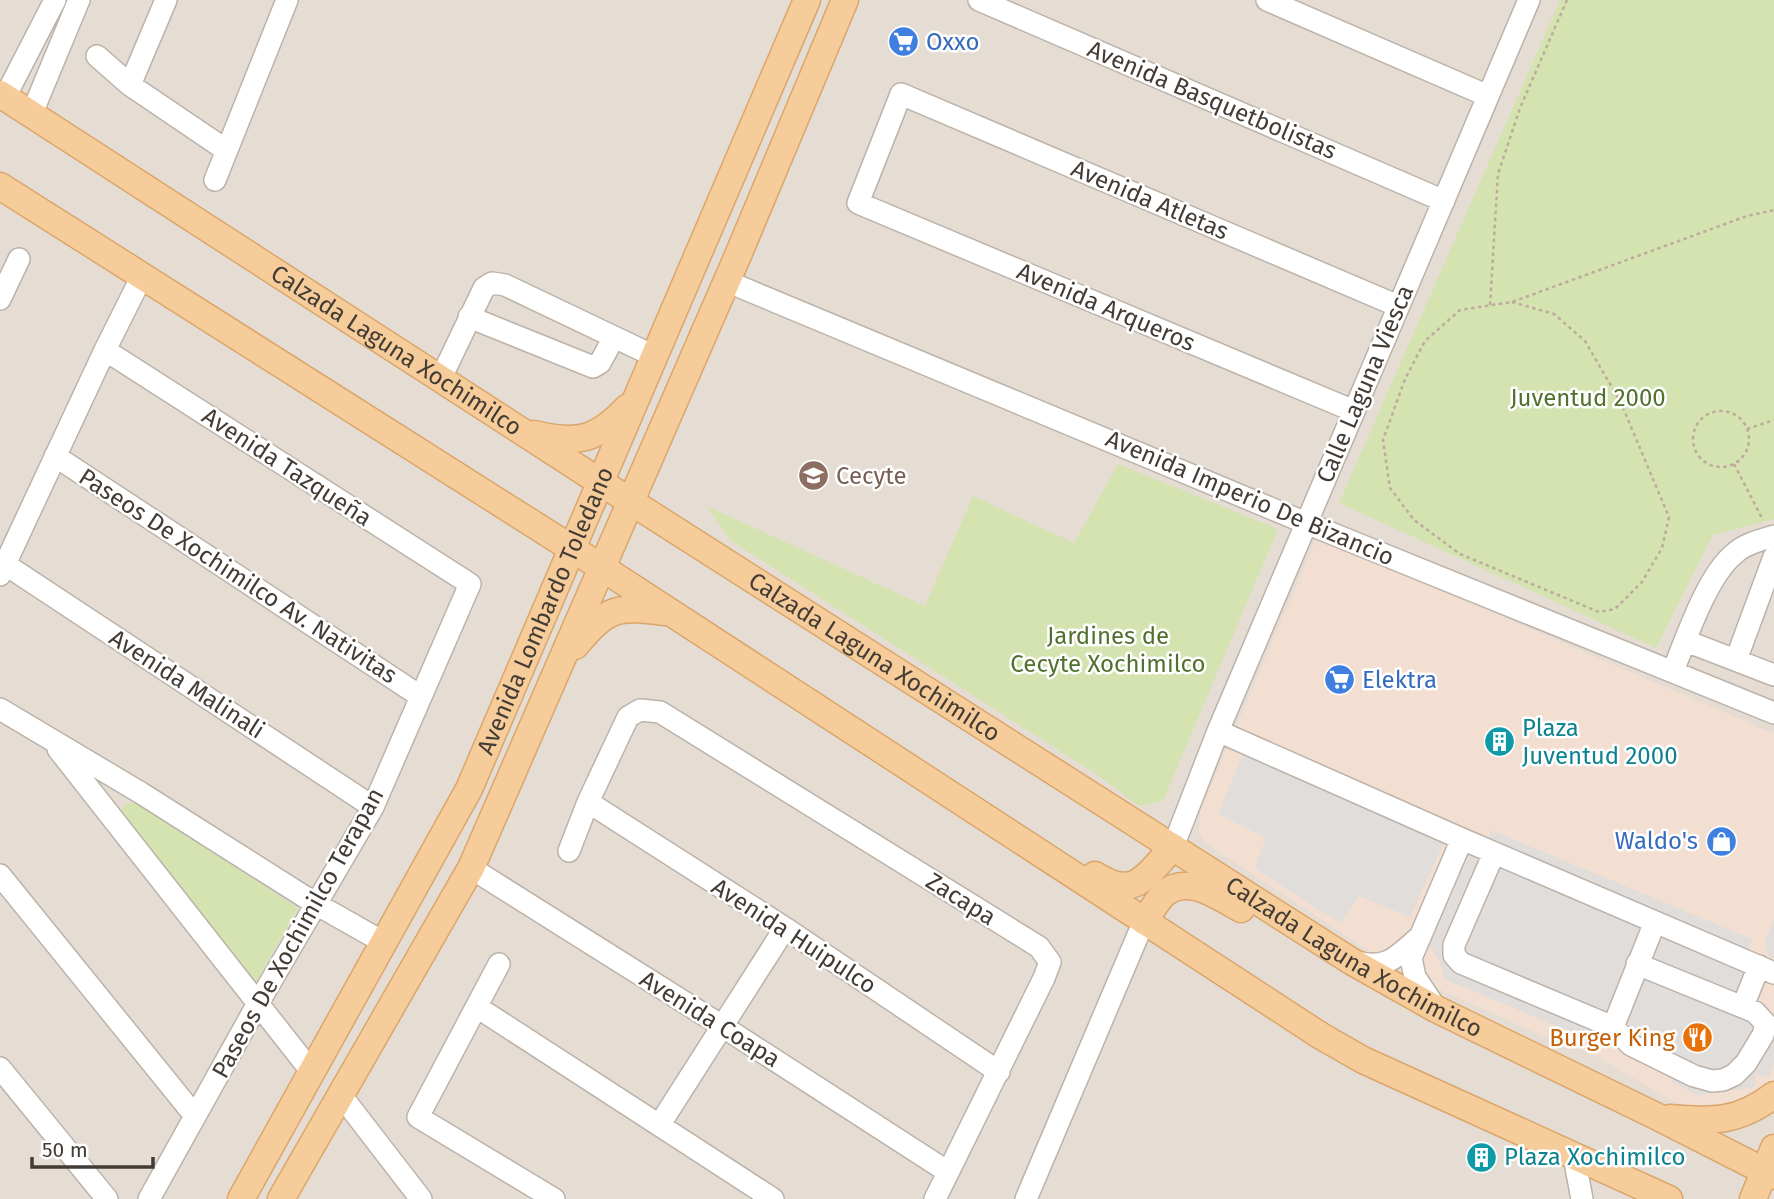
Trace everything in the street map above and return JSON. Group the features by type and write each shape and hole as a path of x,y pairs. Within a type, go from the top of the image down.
{"main road":[{"name":"Avenida Lombardo Toledano","path":"240,1199 469,789 807,0"},
{"name":"Avenida Lombardo Toledano","path":"281,1199 471,868 845,0"},
{"name":"Calzada Laguna Xochimilco","path":"3,96 630,502 1352,961 1436,1009 1658,1117 1771,1165"},
{"path":"0,186 601,567 1338,1046 1628,1184 1669,1199"},
{"path":"521,431 558,440 575,441 596,435 635,399"},
{"path":"558,666 594,623 610,612 628,607 670,612"},
{"path":"916,771 959,788 1111,886 1132,886 1144,879 1173,847"},
{"path":"1144,921 1164,894 1174,888 1202,888 1358,974 1392,985"},
{"path":"383,942 407,977"},
{"path":"1658,1117 1706,1121 1745,1114 1774,1095"},
{"path":"1753,1199 1771,1165"}],"street":[{"path":"3,96 55,0"},
{"path":"32,113 79,0"},
{"path":"131,86 166,0"},
{"path":"215,180 286,0"},
{"name":"Avenida Basquetbolistas","path":"979,0 1444,201"},
{"path":"1267,0 1488,96"},
{"name":"Calle Laguna Viesca","path":"1173,847 1218,730 1528,0"},
{"path":"97,57 131,86 226,150"},
{"name":"Avenida Arqueros","path":"901,94 858,203 1354,411"},
{"name":"Avenida Atletas","path":"901,94 1398,306"},
{"path":"2,290 19,259"},
{"path":"2,566 142,276"},
{"name":"Avenida Imperio De Bizancio","path":"726,281 1306,523 1774,713"},
{"path":"440,380 484,288 492,283 505,285 654,356"},
{"path":"469,317 593,367 598,366 614,337"},
{"name":"Avenida Tazqueña","path":"105,350 470,584"},
{"name":"Paseos De Xochimilco Av. Nativitas","path":"55,456 420,696"},
{"path":"1674,671 1715,576 1724,564 1735,552 1773,543"},
{"path":"1736,660 1773,543"},
{"name":"Avenida Malinali","path":"2,566 373,807"},
{"name":"Paseos De Xochimilco Terapan","path":"149,1199 373,807 470,584"},
{"path":"1686,641 1774,675"},
{"path":"0,709 141,793 316,904 383,942"},
{"name":"Zacapa","path":"588,803 628,717 640,710 660,712 1039,947 1050,962 1044,978 934,1199"},
{"path":"1218,730 1494,853 1767,970 1743,1006"},
{"path":"50,739 257,1006 311,1070"},
{"path":"569,851 588,803"},
{"name":"Avenida Huipulco","path":"588,803 785,928 999,1072"},
{"path":"1436,1009 1412,972 1411,958 1462,839"},
{"path":"1494,853 1454,945 1454,955 1461,963 1613,1027 1631,1045 1703,1080 1723,1080 1734,1075 1763,1035 1766,1024 1762,1018 1743,1006 1637,964"},
{"name":"Avenida Coapa","path":"471,868 948,1172"},
{"path":"0,875 195,1116"},
{"path":"1026,1199 1144,921"},
{"path":"1613,1027 1655,922"},
{"path":"660,1124 785,928"},
{"path":"1352,961 1370,965 1389,962 1397,959 1418,937"},
{"path":"499,964 418,1117 554,1199"},
{"path":"477,1007 660,1124 761,1195"},
{"path":"0,1068 107,1199"},
{"path":"340,1094 421,1199"},
{"path":"1574,1157 1584,1199 1628,1184"}],"path":[{"path":"1490,305 1498,174 1520,108 1567,0"},
{"path":"1512,302 1554,314 1585,341 1621,403 1669,517 1662,548 1642,582 1615,609 1599,612 1460,554 1414,520 1390,488 1383,440 1405,379 1425,341 1460,310 1512,302 1747,216 1774,210"},
{"path":"1723,411 1738,417 1747,429 1749,437 1746,453 1734,464 1719,467 1704,462 1698,456 1693,441 1696,426 1707,415 1723,411"},
{"path":"1747,429 1774,420"},
{"path":"1734,464 1773,543"}],"shaded area":[{"path":"0,0 1774,0 1774,1199 0,1199"},
{"name":"Plaza Juventud 2000","path":"1317,537 1774,734 1774,1084 1739,1105 1701,1110 1673,1101 1589,1052 1552,1040 1403,973 1205,843 1199,831 1200,812"},
{"path":"1244,752 1444,842 1410,917 1359,896 1340,923 1255,868 1266,838 1218,814"},
{"path":"1491,830 1752,939 1748,951 1758,955 1739,996 1774,1014 1774,1064 1769,1077 1755,1073 1755,1087 1697,1095 1672,1082 1676,1074 1597,1026 1592,1041 1444,979 1440,961 1429,945 1473,832 1488,838"},
{"path":"1774,920 1774,959 1769,956 1764,943"}],"green space":[{"name":"Juventud 2000","path":"1560,0 1774,0 1774,519 1713,535 1656,648 1339,503"},
{"name":"Jardines de Cecyte Xochimilco","path":"1118,464 1278,529 1163,801 1139,806 1096,774 731,541 707,506 925,606 973,496 1074,543"},
{"path":"125,803 136,803 298,908 256,982 124,819 120,813"}],"place":[{"name":"Oxxo","path":"903,42"},
{"name":"Cecyte","path":"813,476"},
{"name":"Elektra","path":"1339,680"},
{"name":"Plaza Juventud 2000","path":"1499,742"},
{"name":"Waldo's","path":"1721,841"},
{"name":"Burger King","path":"1698,1038"},
{"name":"Plaza Xochimilco","path":"1481,1157"}]}
